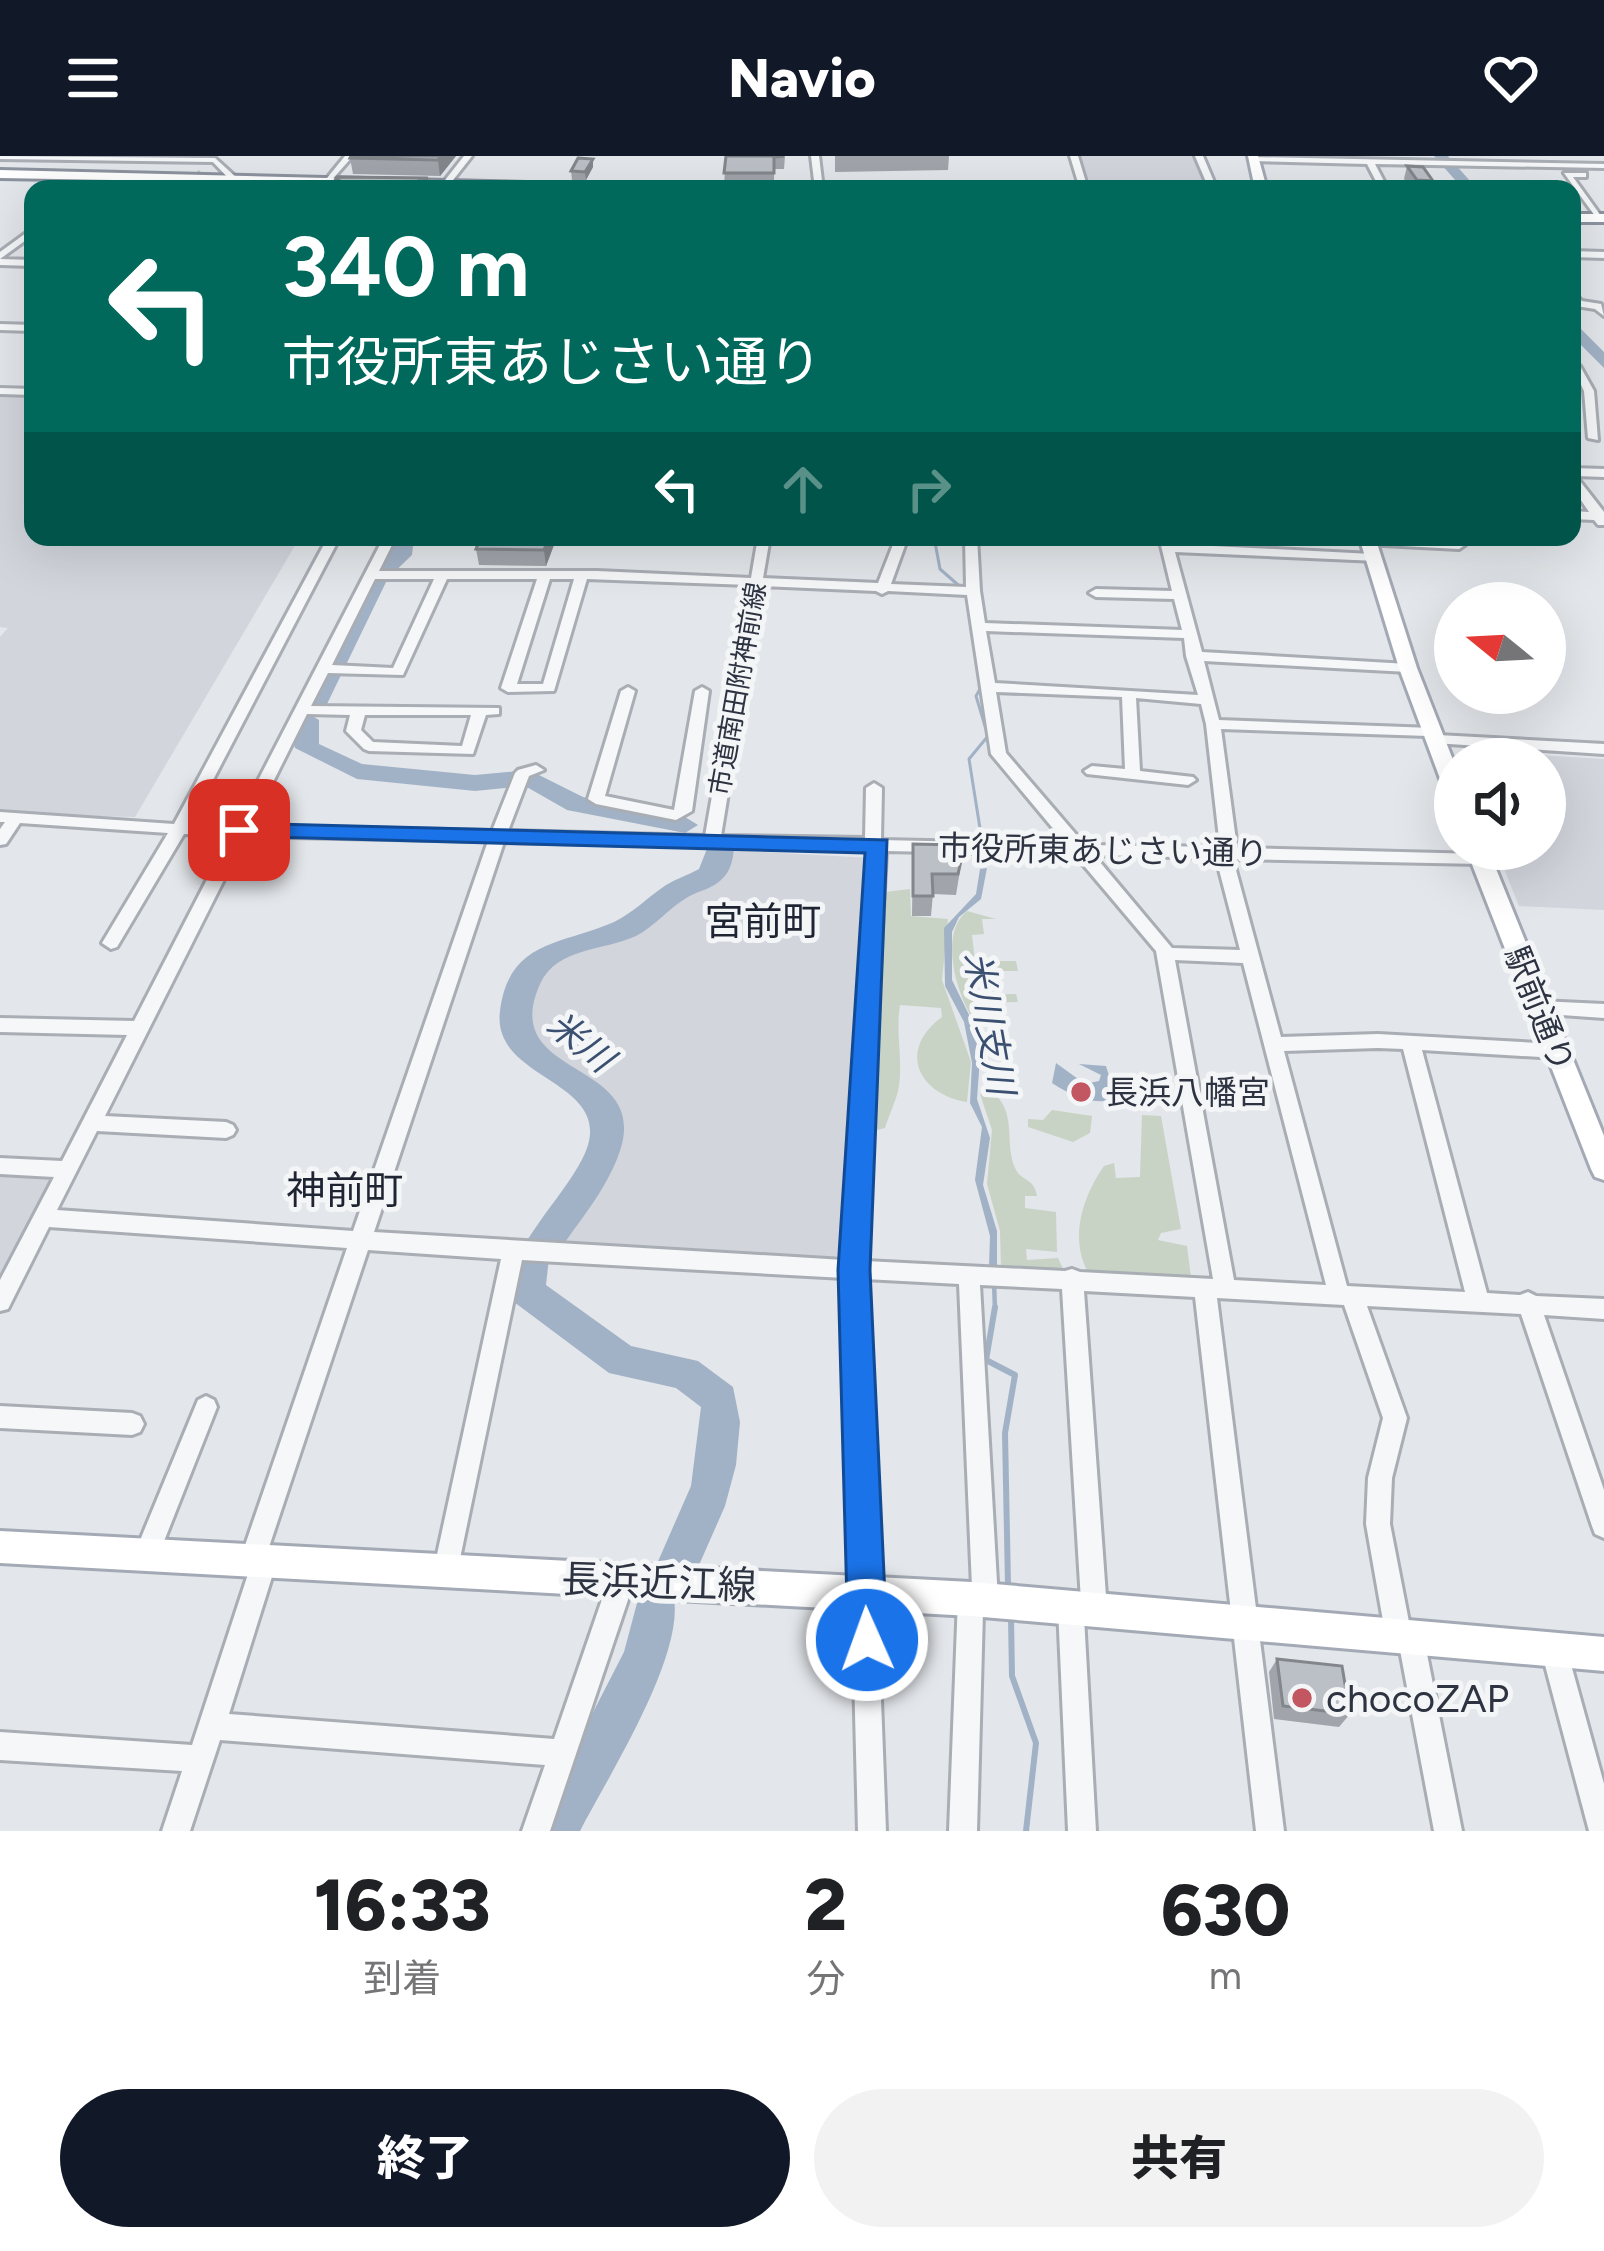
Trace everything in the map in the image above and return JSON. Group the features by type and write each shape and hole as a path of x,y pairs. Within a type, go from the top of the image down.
{"highway":[{"path":"0,176 280,180"},
{"path":"0,176 147,180"}],"main road":[{"path":"1369,546 1434,738"},
{"name":"駅前通り","path":"1485,870 1604,1169"},
{"name":"長浜近江線","path":"0,1547 978,1599 1604,1654"}],"street":[{"path":"327,180 350,156"},
{"path":"447,180 468,156"},
{"path":"1565,156 1577,169 1604,176"},
{"path":"1253,157 1577,169 1604,166"},
{"path":"0,158 216,159 234,179"},
{"path":"202,173 216,159"},
{"path":"1370,161 1380,180"},
{"path":"1570,180 1567,175 1577,169"},
{"path":"0,259 24,238"},
{"path":"14,245 24,246"},
{"path":"1581,254 1604,255"},
{"path":"1589,254 1604,271"},
{"path":"1581,371 1599,438"},
{"path":"1581,488 1602,519"},
{"path":"111,943 179,829 329,546"},
{"path":"0,1302 385,546"},
{"name":"市道南田附神前線","path":"714,834 763,546"},
{"path":"882,590 899,546"},
{"path":"971,546 973,591 1000,754 1165,954 1215,1287 1270,1831"},
{"path":"1168,546 1213,724 1226,852 1251,957 1345,1293 1395,1418 1380,1478 1378,1524 1448,1831"},
{"path":"370,575 583,575 973,591"},
{"path":"322,669 398,672 442,575"},
{"path":"544,575 508,688 518,691 550,688 583,575"},
{"path":"1096,593 1178,595"},
{"path":"980,627 1187,634"},
{"path":"1193,656 1408,668"},
{"path":"991,687 1208,700"},
{"path":"628,691 596,799 681,814 702,695 739,700"},
{"path":"1129,693 1133,775"},
{"path":"301,710 487,711 468,752 369,746 353,731 358,712"},
{"path":"1213,724 1604,749"},
{"path":"691,751 727,754"},
{"path":"1092,771 1188,780"},
{"path":"176,1831 364,1241 499,836 526,775"},
{"path":"872,1831 854,1270 874,788"},
{"path":"0,840 8,818"},
{"name":"市役所東あじさい通り","path":"8,818 179,829 499,836 714,834 875,846 1434,854"},
{"path":"1165,954 1251,957"},
{"path":"1539,1008 1604,1011"},
{"path":"0,1025 137,1028"},
{"path":"1275,1044 1411,1043 1557,1051"},
{"path":"1411,1043 1478,1299"},
{"path":"90,1124 226,1130"},
{"path":"0,1166 66,1169"},
{"path":"42,1218 513,1251 1528,1301 1604,1309"},
{"path":"445,1573 513,1251"},
{"path":"963,1831 978,1599 969,1273"},
{"path":"1072,1278 1083,1609 1082,1831"},
{"path":"1528,1301 1604,1526"},
{"path":"146,1555 206,1407"},
{"path":"0,1417 132,1424"},
{"path":"536,1831 621,1582"},
{"path":"1553,1650 1603,1831"},
{"path":"212,1726 563,1753"},
{"path":"0,1746 200,1759"}],"shaded area":[{"path":"1076,156 1197,156 1206,180 1084,180"},
{"path":"0,395 24,396 24,546 295,546 135,817 0,813 0,637 8,628 0,627"},
{"path":"1566,757 1604,759 1604,910 1519,906 1504,870 1566,870"},
{"path":"728,850 871,858 844,1252 827,1261 552,1246 615,1151 615,1127 586,1081 534,1050 520,1036 532,981 548,958 631,934 714,880"},
{"path":"0,1172 57,1174 0,1287"}],"green space":[{"path":"910,889 911,916 948,919 942,980 971,1062 967,1102 936,1090 919,1069 920,1043 942,1017 941,1008 900,1005 898,1091 885,1128 869,1132 885,892"},
{"path":"967,911 996,919 982,919 984,934 972,935 975,961 1016,961 1018,971 980,971 975,976 978,995 1016,994 1018,1002 980,1003 979,1028 965,1004 952,953 958,922"},
{"path":"980,1094 995,1094 1006,1111 1015,1168 1037,1196 1025,1196 1025,1208 1056,1212 1057,1252 1026,1249 1027,1260 1058,1258 1064,1271 1001,1267 1000,1231 987,1184 992,1130"},
{"path":"1052,1110 1092,1116 1090,1133 1073,1142 1028,1127 1028,1119 1043,1120"},
{"path":"1142,1115 1161,1116 1181,1229 1161,1233 1158,1240 1187,1246 1191,1278 1088,1272 1082,1259 1081,1218 1104,1166 1114,1163 1116,1178 1140,1177"}],"water":[{"path":"987,868 981,899 959,917 952,932 952,980 972,1021 980,1058 977,1099 990,1138 983,1185 997,1231 997,1268 989,1267 990,1236 975,1180 982,1127 970,1103 972,1063 964,1022 945,986 944,928 976,894 980,869"},
{"path":"1056,1063 1085,1084 1099,1081 1101,1075 1079,1064 1106,1066 1116,1098 1091,1100 1052,1083"}],"building":[{"path":"351,156 441,156 438,160"},
{"path":"726,156 784,156 774,157 774,173 724,173"},
{"path":"578,158 593,159 585,172 571,171"},
{"path":"1407,166 1423,167 1432,180 1417,180"},
{"path":"338,177 428,178 422,180"},
{"path":"477,546 546,546 544,550"},
{"path":"913,844 956,845 957,852 963,852 958,874 932,874 933,896 913,896"},
{"path":"1277,1659 1342,1666 1350,1714 1283,1706"}],"waterway":[{"path":"1441,156 1462,180"},
{"path":"1581,336 1604,363"},
{"name":"米川","path":"385,572 401,555 402,546"},
{"name":"米川支川","path":"936,546 940,569 965,591"},
{"name":"米川","path":"334,667 378,579"},
{"name":"米川","path":"315,704 331,673"},
{"name":"米川支川","path":"982,841 969,759 988,736 976,696 984,682"},
{"name":"米川","path":"307,720 303,735 308,748 357,771 475,783 529,778 576,804 685,825"},
{"name":"米川","path":"544,1245 591,1175 607,1133 602,1108 587,1090 528,1051 516,1033 515,1009 529,975 549,954 627,928 679,890 709,876 718,864 720,847"},
{"name":"米川","path":"533,1262 527,1291 622,1361 685,1373 720,1399 719,1444 711,1486 677,1566"},
{"name":"米川支川","path":"994,1281 995,1308"},
{"name":"米川支川","path":"995,1308 986,1360 1015,1375 1005,1433 1008,1585"},
{"name":"米川","path":"555,1831 644,1658 656,1603"},
{"name":"米川支川","path":"1011,1618 1012,1676 1036,1743 1026,1831"}],"tunnel":[{"path":"196,180 202,173"}],"place":[{"name":"長浜八幡宮","path":"1081,1092"},
{"name":"chocoZAP","path":"1302,1698"}],"district":[{"name":"宮前町","path":"763,921"},
{"name":"神前町","path":"345,1190"}],"route":[{"path":"239,830 878,846 854,1270 867,1640"}]}
